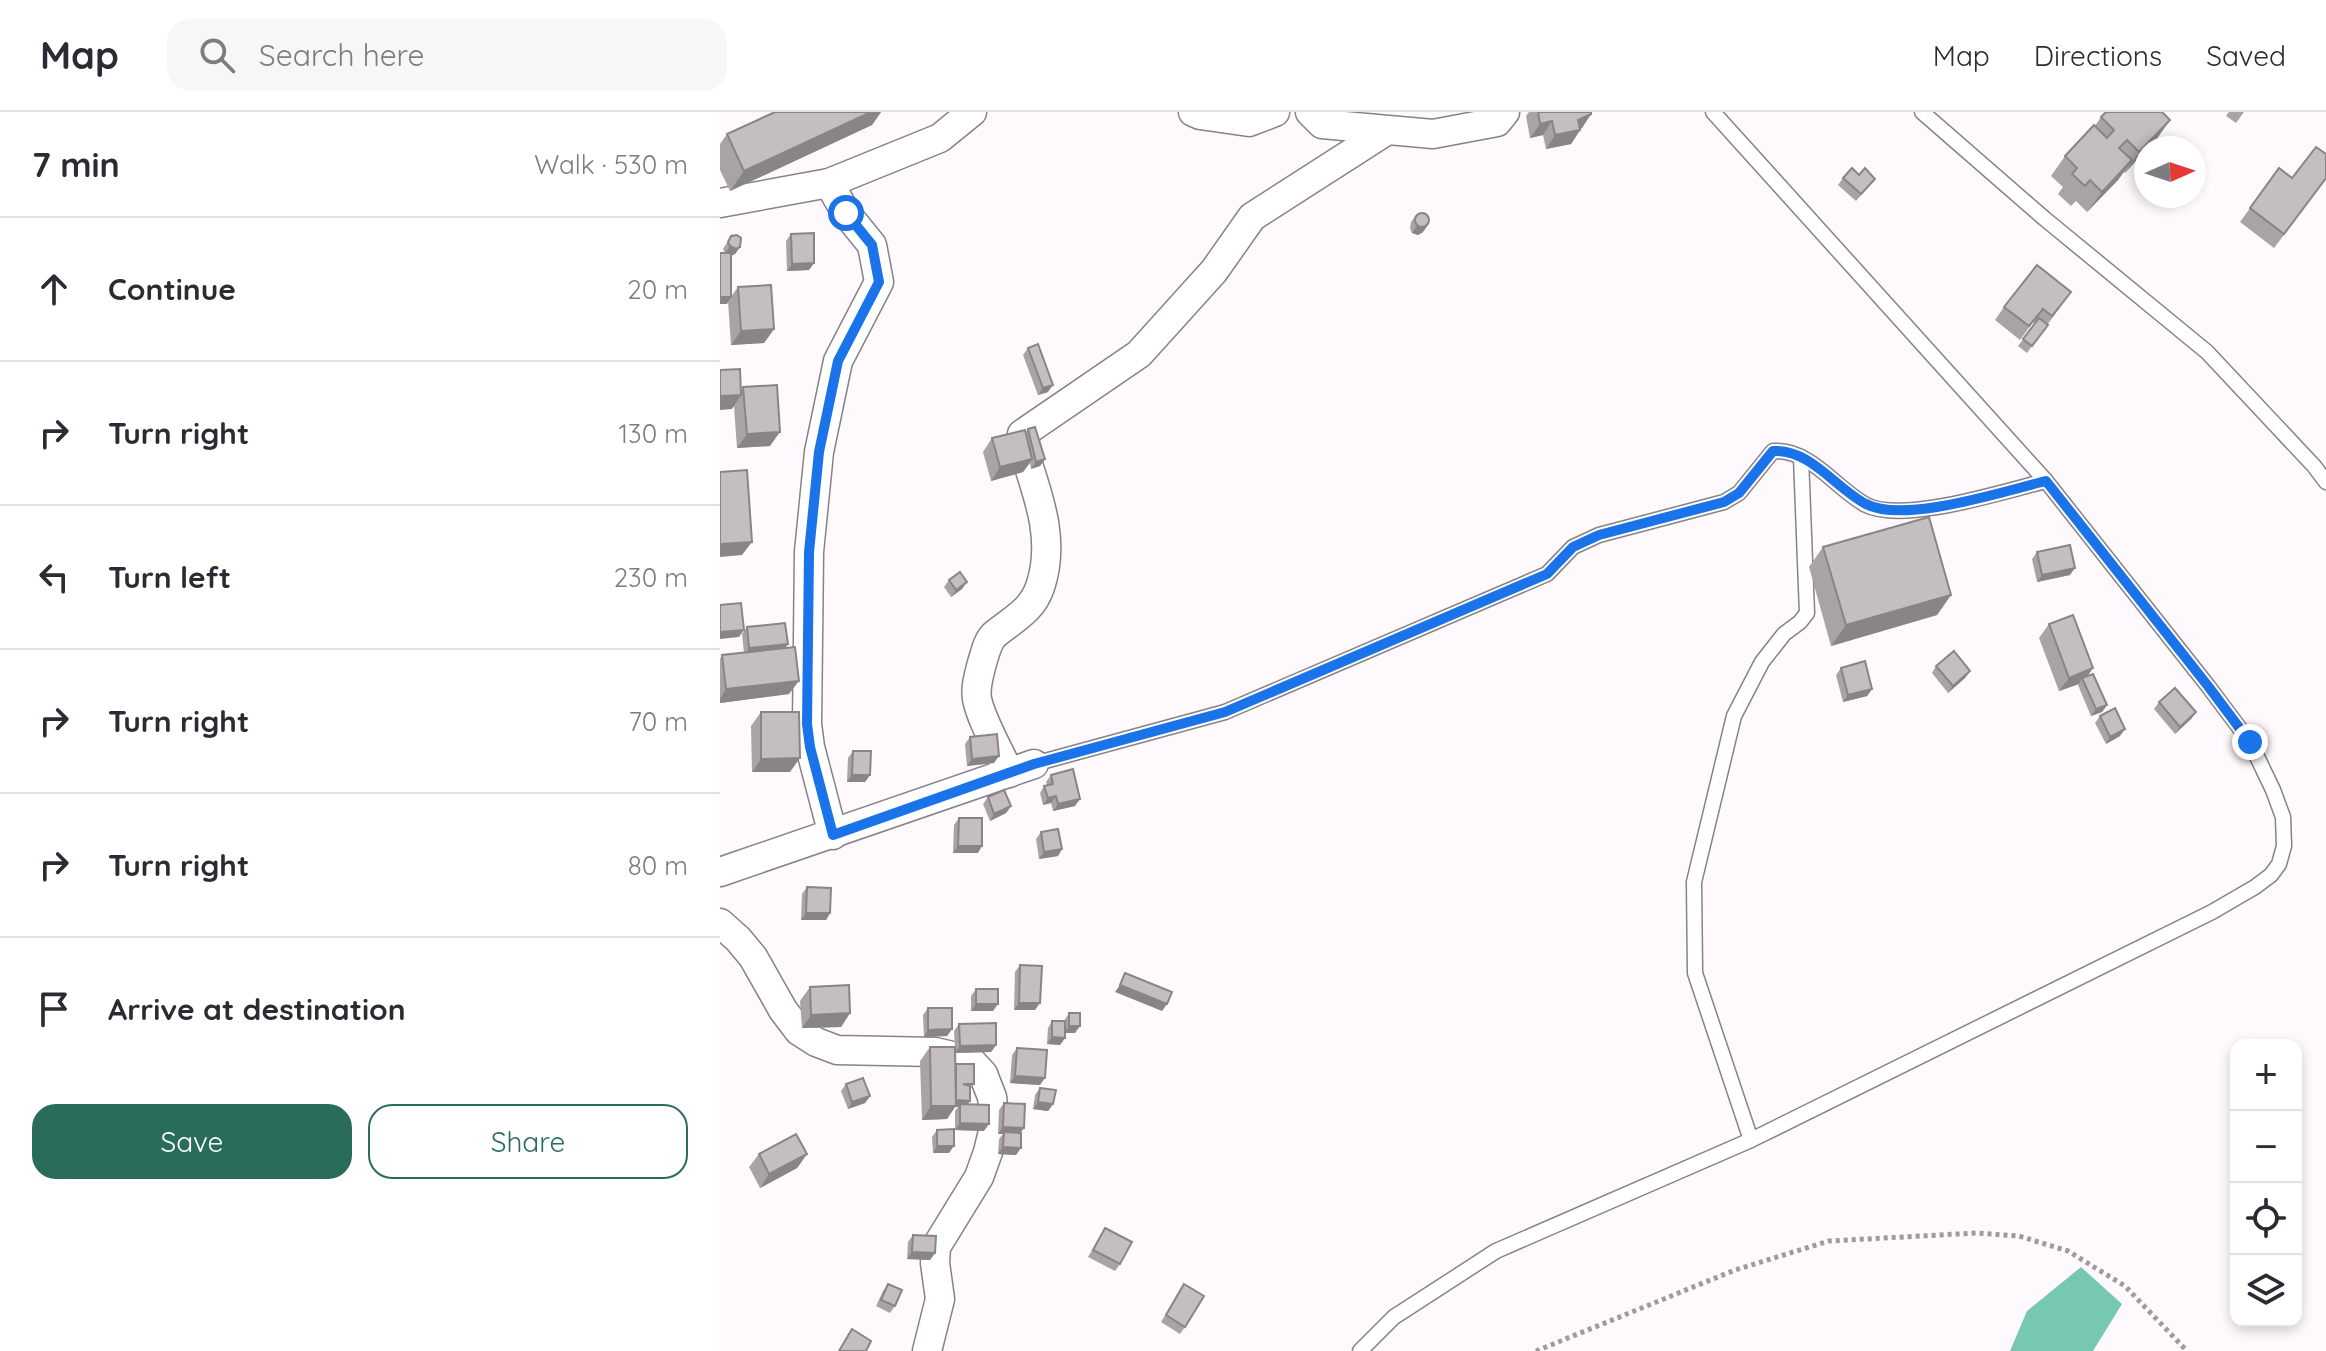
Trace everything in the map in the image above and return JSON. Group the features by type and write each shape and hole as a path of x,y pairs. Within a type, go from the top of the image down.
{"street":[{"path":"720,203 829,183 940,138 972,112"},
{"path":"1193,112 1249,122 1275,112"},
{"path":"1310,112 1322,124 1433,134 1497,122 1505,112"},
{"path":"720,872 1021,768 979,708 976,697 977,682 992,636 1028,609 1039,590 1046,565 1042,509 1021,443 1023,433 1139,354 1214,271 1252,217 1386,131"},
{"path":"829,183 846,213 872,245 879,282 838,361 819,452 809,552 807,724 833,835"},
{"path":"720,923 753,957 783,1010 799,1031 816,1042 837,1050 935,1052 970,1060 983,1074 992,1097 995,1123 979,1177 936,1247 940,1299 927,1351"}],"lane":[{"path":"1360,1351 1394,1317 1496,1251 1751,1140 2212,912 2255,887 2271,875 2279,864 2284,846 2283,817 2273,790 2250,742 2199,674 2046,481 1713,112"},
{"path":"1922,112 2045,219 2207,352 2326,482"},
{"path":"1021,768 1225,712 1547,574 1573,547 1599,535 1724,502 1739,493 1773,451 1786,450 1801,457 1867,505 1894,512 1918,511 2046,481"},
{"path":"1751,1140 1695,973 1694,882 1734,716 1762,662 1784,634 1807,613 1801,457"}],"path":[{"path":"1536,1351 1735,1270 1829,1241 1976,1233 2019,1236 2068,1251 2125,1286 2187,1351"}],"shaded area":[{"path":"2081,1267 2122,1304 2093,1351 2010,1351 2027,1311"}],"building":[{"path":"775,112 871,112 744,171 727,134"},
{"path":"1538,112 1591,114 1578,120 1580,130 1555,135 1552,121 1540,124"},
{"path":"2106,112 2162,112 2170,120 2154,136 2134,136 2134,147 2127,140 2119,148 2132,160 2102,192 2090,180 2085,186 2072,174 2077,168 2065,156 2094,125 2107,138 2114,130 2101,117"},
{"path":"2316,147 2326,154 2326,178 2284,234 2250,208 2279,168 2292,178"},
{"path":"1852,168 1859,175 1865,168 1875,179 1861,194 1843,178"},
{"path":"1422,213 1429,220 1422,227 1415,220"},
{"path":"814,233 814,263 792,264 791,234"},
{"path":"731,236 741,238 740,247 736,249 728,242"},
{"path":"720,253 731,253 731,297 720,297"},
{"path":"2037,265 2071,292 2052,316 2043,309 2029,326 2004,307"},
{"path":"771,285 774,329 741,331 738,287"},
{"path":"2039,318 2048,325 2032,346 2023,339"},
{"path":"1038,344 1053,385 1043,388 1028,348"},
{"path":"740,369 741,395 720,396 720,370"},
{"path":"777,385 780,432 747,434 743,387"},
{"path":"1035,427 1045,459 1036,462 1028,429"},
{"path":"1025,430 1032,459 1000,467 992,438"},
{"path":"747,470 752,542 720,544 720,472"},
{"path":"1929,517 1951,595 1846,625 1823,547"},
{"path":"2070,545 2075,568 2042,575 2037,552"},
{"path":"960,572 967,582 956,590 949,580"},
{"path":"741,603 744,630 720,632 720,605"},
{"path":"2073,615 2093,668 2069,678 2049,624"},
{"path":"785,623 788,644 749,648 747,627"},
{"path":"795,647 799,681 726,689 722,655"},
{"path":"1954,651 1970,671 1953,686 1936,666"},
{"path":"1865,661 1872,689 1848,695 1841,668"},
{"path":"2093,674 2107,705 2096,709 2082,678"},
{"path":"2175,688 2196,712 2180,727 2159,702"},
{"path":"2115,708 2125,729 2110,737 2100,716"},
{"path":"761,712 799,712 800,758 761,759"},
{"path":"997,734 999,756 972,759 970,737"},
{"path":"853,751 871,751 870,775 852,775"},
{"path":"1073,769 1080,799 1058,804 1056,796 1048,798 1044,786 1053,784 1051,775"},
{"path":"1004,790 1011,806 994,814 988,797"},
{"path":"959,818 982,818 982,846 958,846"},
{"path":"1058,829 1062,849 1044,852 1041,832"},
{"path":"807,887 831,888 830,913 806,913"},
{"path":"1020,965 1042,966 1040,1003 1019,1003"},
{"path":"1125,973 1172,992 1167,1004 1120,985"},
{"path":"849,985 850,1013 811,1015 810,987"},
{"path":"976,989 998,989 998,1004 976,1004"},
{"path":"928,1008 952,1008 952,1029 928,1030"},
{"path":"1069,1013 1080,1013 1080,1026 1069,1026"},
{"path":"1052,1021 1065,1021 1065,1038 1052,1037"},
{"path":"996,1023 996,1045 960,1046 959,1024"},
{"path":"930,1047 955,1047 956,1106 931,1106"},
{"path":"1017,1048 1047,1050 1045,1078 1015,1076"},
{"path":"956,1064 974,1064 974,1084 963,1084 970,1086 970,1101 956,1100"},
{"path":"863,1078 870,1096 852,1102 846,1084"},
{"path":"1040,1088 1056,1090 1053,1104 1038,1102"},
{"path":"1004,1103 1025,1104 1024,1128 1003,1127"},
{"path":"960,1104 989,1105 989,1124 960,1123"},
{"path":"954,1129 954,1146 937,1146 937,1130"},
{"path":"1004,1132 1021,1133 1021,1148 1003,1147"},
{"path":"796,1134 807,1154 769,1174 759,1154"},
{"path":"1105,1228 1132,1242 1120,1264 1093,1250"},
{"path":"913,1235 936,1236 935,1253 912,1252"},
{"path":"888,1284 902,1290 895,1306 881,1300"},
{"path":"1184,1284 1204,1296 1185,1327 1166,1315"},
{"path":"852,1329 871,1341 866,1351 839,1351"}],"route":[{"path":"846,213 872,245 879,282 838,361 819,452 809,552 807,724 833,835 1034,764 1225,712 1547,574 1573,547 1599,535 1724,502 1739,493 1773,451 1786,450 1817,467 1867,505 1894,512 1918,511 2046,481 2250,742"}]}
